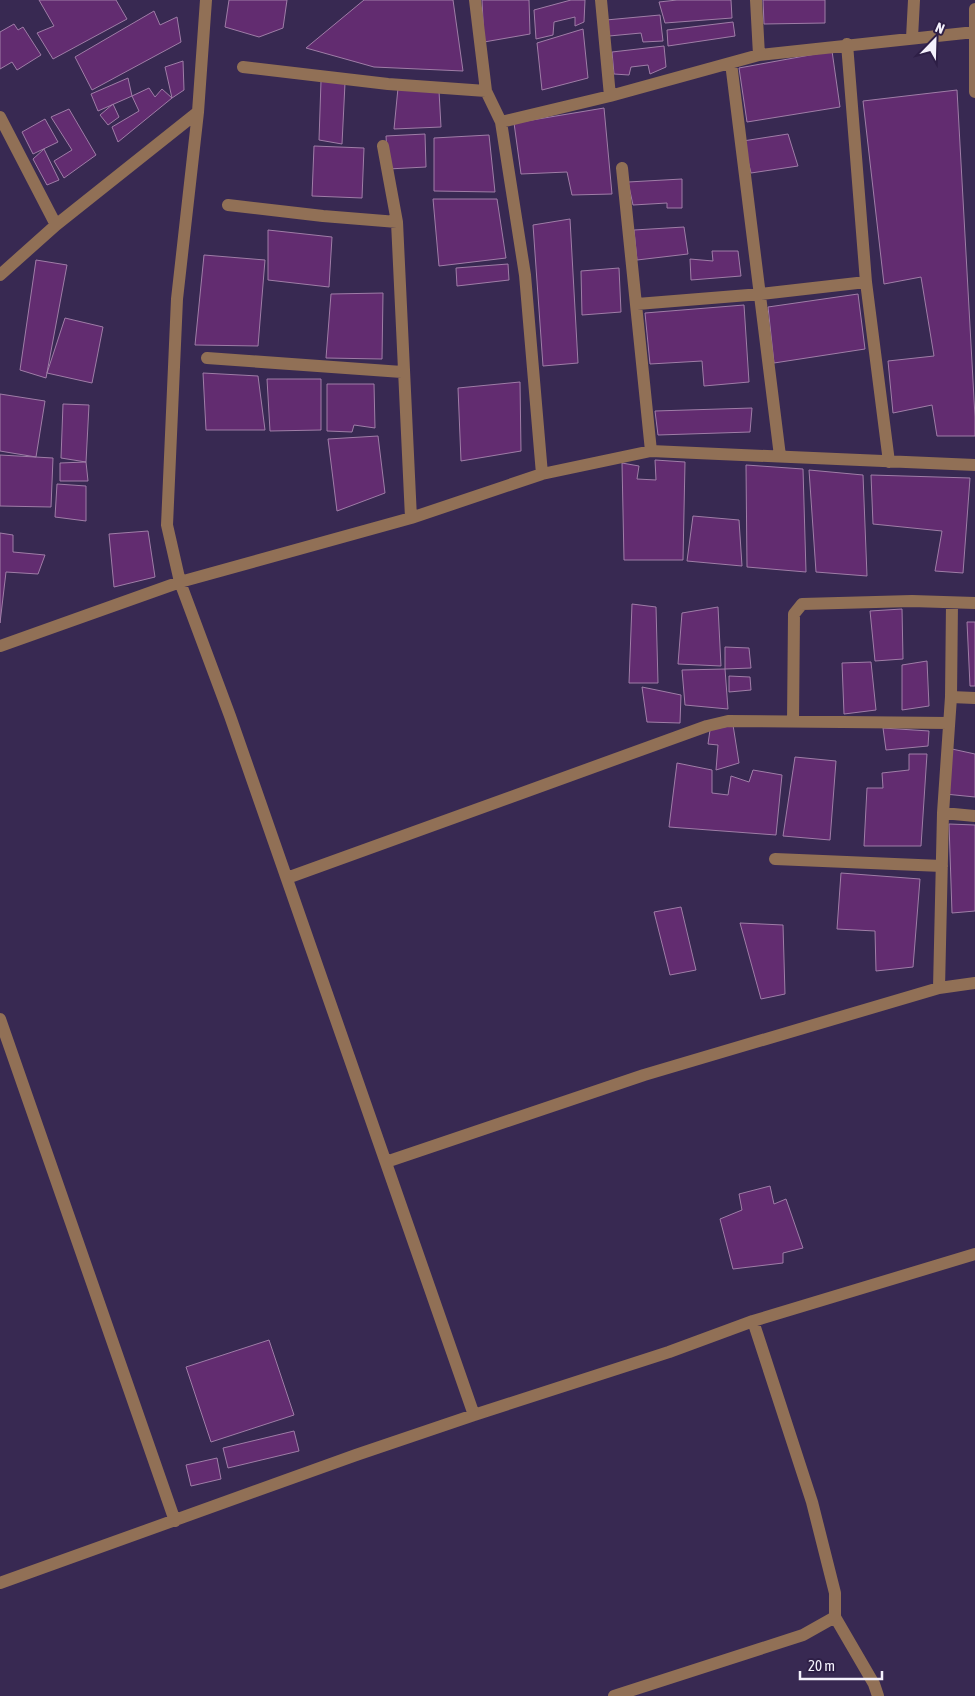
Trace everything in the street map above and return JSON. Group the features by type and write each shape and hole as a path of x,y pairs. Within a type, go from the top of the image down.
{"street":[{"path":"206,0 198,112 177,299 167,525 180,582 287,878 474,1415"},
{"path":"475,0 486,91 501,122 525,275 542,474"},
{"path":"601,0 610,96"},
{"path":"756,0 759,55"},
{"path":"912,38 914,0"},
{"path":"975,9 975,92"},
{"path":"501,122 610,96 759,55 847,44 974,32"},
{"path":"847,44 866,282 889,462"},
{"path":"731,63 780,456"},
{"path":"243,67 388,84 486,91"},
{"path":"0,275 56,226 198,112"},
{"path":"0,117 56,226"},
{"path":"383,146 397,222 402,372 411,518"},
{"path":"622,168 637,304 650,451"},
{"path":"228,205 397,222"},
{"path":"637,304 761,294 866,282"},
{"path":"207,358 402,372"},
{"path":"0,646 180,582 411,518 542,474 650,451 975,466"},
{"path":"793,722 794,614 802,604 912,601 975,603"},
{"path":"939,988 943,813 951,697 952,603"},
{"path":"951,697 975,698"},
{"path":"287,878 707,726 728,721 949,723"},
{"path":"943,813 975,816"},
{"path":"775,858 942,866"},
{"path":"386,1162 644,1075 939,988 975,983"},
{"path":"0,1019 175,1521"},
{"path":"0,1583 474,1415 669,1352 753,1322 975,1254"},
{"path":"753,1322 812,1502 835,1593 835,1617 874,1684 878,1696"},
{"path":"614,1696 803,1635 835,1617"}],"building":[{"path":"39,0 116,0 127,19 53,59 37,33 54,26"},
{"path":"229,0 287,0 283,28 259,37 225,27"},
{"path":"364,0 453,0 463,71 374,67 306,48"},
{"path":"482,0 529,0 530,34 484,42"},
{"path":"571,0 585,0 584,22 575,26 575,17 554,22 553,35 536,39 534,10"},
{"path":"731,0 732,18 665,23 659,2"},
{"path":"763,0 825,0 825,23 764,24"},
{"path":"154,11 160,25 177,17 181,42 92,90 75,57"},
{"path":"660,15 663,41 643,42 641,33 609,36 606,20"},
{"path":"733,22 735,36 668,46 667,30"},
{"path":"14,24 18,30 23,27 41,55 17,70 12,62 0,69 0,32"},
{"path":"583,29 588,78 542,90 537,43"},
{"path":"664,46 666,67 650,74 648,65 631,67 629,75 614,74 612,52"},
{"path":"832,51 840,107 747,122 739,68"},
{"path":"183,61 184,90 172,98 165,67"},
{"path":"128,78 132,96 98,111 91,94"},
{"path":"321,81 345,83 342,144 319,140"},
{"path":"149,88 155,97 162,89 172,98 118,142 112,127 139,111 132,96"},
{"path":"398,88 439,91 441,127 394,129"},
{"path":"957,90 975,436 937,436 932,405 893,413 888,361 934,356 921,277 884,284 863,101"},
{"path":"113,104 119,117 108,125 100,115"},
{"path":"604,108 612,194 572,195 567,172 521,174 514,123"},
{"path":"69,109 96,155 64,178 54,161 72,150 51,117"},
{"path":"45,119 58,142 33,154 22,132"},
{"path":"425,134 426,167 388,169 386,136"},
{"path":"788,134 798,166 751,173 743,141"},
{"path":"489,135 495,192 434,191 434,138"},
{"path":"314,146 364,148 362,198 312,196"},
{"path":"44,149 59,180 47,185 33,159"},
{"path":"682,179 682,208 667,208 667,203 633,205 628,182"},
{"path":"433,199 497,199 506,258 439,266"},
{"path":"570,219 578,363 543,366 533,225"},
{"path":"684,227 688,254 637,260 634,230"},
{"path":"268,230 332,237 329,287 268,280"},
{"path":"712,251 738,251 741,276 691,280 690,259 713,261"},
{"path":"204,255 265,260 258,346 195,345"},
{"path":"36,260 67,265 46,378 20,370"},
{"path":"508,264 509,280 457,286 456,268"},
{"path":"619,268 621,312 582,315 581,271"},
{"path":"383,293 382,359 326,358 331,294"},
{"path":"858,294 865,349 774,363 768,307"},
{"path":"744,305 749,382 704,386 702,361 650,364 645,313"},
{"path":"65,318 103,327 92,383 47,373"},
{"path":"203,373 258,376 265,430 206,430"},
{"path":"267,379 321,379 321,430 270,431"},
{"path":"520,382 521,451 461,461 458,388"},
{"path":"327,384 374,384 375,428 354,425 352,432 327,431"},
{"path":"0,394 45,401 36,457 0,451"},
{"path":"63,404 89,405 86,462 61,458"},
{"path":"752,408 750,432 658,435 655,411"},
{"path":"378,436 385,493 337,511 328,439"},
{"path":"0,455 53,458 51,507 0,506"},
{"path":"655,460 685,462 683,560 624,560 622,463 639,466 637,479 656,480"},
{"path":"86,462 88,481 60,481 60,463"},
{"path":"746,465 803,469 806,572 747,567"},
{"path":"809,470 863,475 867,576 816,572"},
{"path":"871,475 970,478 963,573 935,571 942,531 873,524"},
{"path":"57,484 86,486 86,521 55,517"},
{"path":"693,516 739,520 742,566 687,561"},
{"path":"148,531 155,577 114,587 109,534"},
{"path":"0,533 13,535 13,552 45,555 38,574 6,572 0,623"},
{"path":"632,604 656,607 658,683 629,683"},
{"path":"718,607 721,666 678,664 682,613"},
{"path":"902,609 903,659 875,661 870,611"},
{"path":"967,622 975,622 975,686 970,686"},
{"path":"725,647 749,648 751,668 725,669"},
{"path":"927,661 929,706 902,710 902,665"},
{"path":"871,662 876,710 844,714 842,663"},
{"path":"725,669 728,709 685,705 682,670"},
{"path":"729,676 750,677 751,690 729,692"},
{"path":"642,687 681,695 680,723 647,722"},
{"path":"733,725 739,763 716,770 718,745 708,744 710,730"},
{"path":"883,728 929,731 928,746 886,750"},
{"path":"952,749 975,754 975,797 945,794"},
{"path":"909,754 927,754 921,846 864,846 867,788 883,788 882,773 909,770"},
{"path":"795,757 836,761 830,840 783,836"},
{"path":"677,763 712,770 712,793 728,795 731,776 749,782 753,770 782,775 776,835 669,827"},
{"path":"949,824 975,825 975,911 952,913"},
{"path":"841,873 920,879 913,967 876,971 875,931 837,929"},
{"path":"681,907 696,970 670,975 654,912"},
{"path":"740,923 783,925 785,994 761,999"},
{"path":"770,1186 774,1204 786,1199 803,1248 783,1253 783,1263 733,1269 720,1219 742,1210 739,1194"},
{"path":"269,1340 294,1415 211,1442 186,1367"},
{"path":"294,1431 299,1451 228,1468 223,1448"},
{"path":"217,1458 221,1479 191,1486 186,1465"}]}
